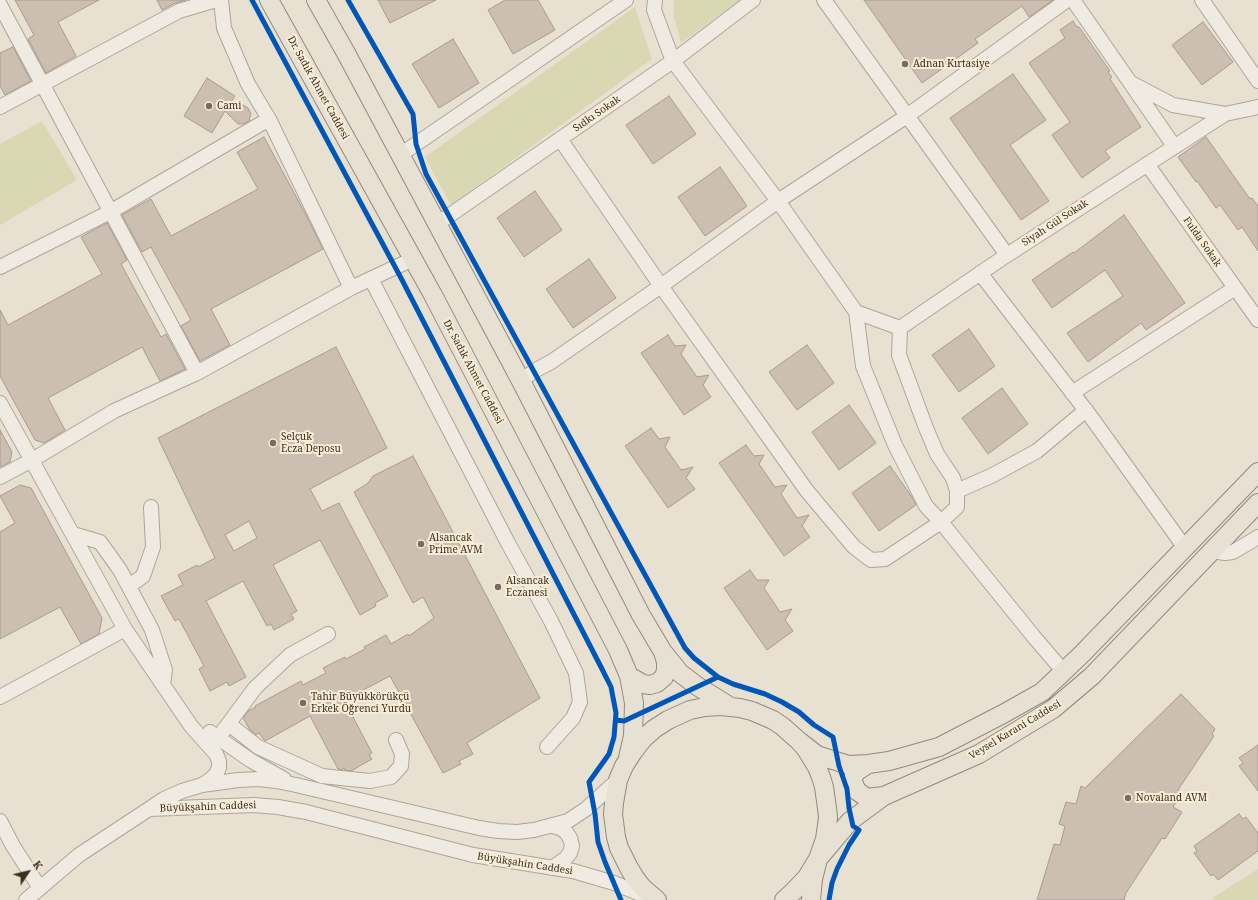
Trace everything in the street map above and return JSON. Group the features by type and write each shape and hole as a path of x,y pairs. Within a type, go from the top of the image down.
{"main road":[{"name":"Dr. Sadık Ahmet Caddesi","path":"269,0 413,259 618,650 629,676 634,703 633,736 628,758"},
{"path":"316,0 438,224 521,381 641,615 663,652 680,672 697,686 729,706"},
{"name":"Veysel Karani Caddesi","path":"799,741 817,755 849,765 889,761 939,747 1042,692 1082,654 1258,472"},
{"name":"Veysel Karani Caddesi","path":"818,859 850,821 884,796 979,754 1053,709 1092,676 1258,503"},
{"path":"629,676 643,684 650,685 657,683 664,677 666,670 666,662 663,652"},
{"path":"656,900 635,878 619,848 613,814 618,780 628,758 645,736 654,729 671,718 697,708 729,706 762,715 782,726 799,741 817,767 824,787 828,813 825,839 812,879 811,900"},
{"path":"868,764 856,772 852,780 857,791 867,798 884,796"},
{"path":"784,900 804,881 818,859"}],"street":[{"path":"0,107 179,11 216,0"},
{"path":"221,0 224,28 248,84 269,119 351,288"},
{"path":"400,155 626,0"},
{"path":"655,0 654,10 674,61 778,201 856,312 863,366 894,445 926,506 941,522 1064,672"},
{"name":"Sıdkı Sokak","path":"438,224 674,61 753,0"},
{"path":"824,0 1006,255"},
{"path":"521,381 661,286 778,201 907,116 1067,0"},
{"path":"1073,0 1174,146"},
{"path":"1202,0 1258,80"},
{"path":"0,5 197,373"},
{"path":"1130,83 1173,105 1225,114"},
{"name":"Siyah Gül Sokak","path":"900,328 1006,255 1225,114 1258,107"},
{"path":"0,267 110,212 269,119"},
{"path":"560,139 661,286 807,491 854,547 871,560 885,559 941,522 958,507 957,491 953,478 937,454 899,354 900,328 856,312"},
{"name":"Fulda Sokak","path":"1147,164 1258,320"},
{"path":"0,477 32,460 114,411 197,373 351,288 413,259"},
{"path":"980,273 1086,410 1185,548"},
{"path":"371,279 576,673 580,702 573,718 547,747"},
{"path":"1072,393 1235,288"},
{"path":"0,403 125,629 191,726 216,754 219,761 219,768 216,774 202,785"},
{"path":"957,491 993,475 1037,451 1086,410"},
{"path":"129,586 143,576 153,547 151,507"},
{"path":"73,534 100,542 120,570 152,630 165,670 163,684"},
{"path":"1212,551 1225,553 1233,552 1258,537"},
{"path":"0,696 125,629"},
{"path":"218,738 255,688 290,655 328,634"},
{"path":"176,702 218,738 250,760 296,785"},
{"path":"229,724 258,747 322,776 370,781 391,777 401,766 402,754 396,740"},
{"name":"Büyükşahin Caddesi","path":"148,809 164,799 182,791 202,785 238,780 259,779 296,785 479,828 517,832 534,830 568,821 586,809 618,780"},
{"name":"Büyükşahin Caddesi","path":"148,809 254,805 278,807 306,812 473,855 573,871 592,876 656,900"},
{"path":"26,900 79,855 148,809"},
{"path":"0,821 40,888"},
{"path":"552,826 560,828 566,832 570,838 572,846 570,853 565,859 552,868"}],"green space":[{"path":"674,0 740,0 681,43 674,17"},
{"path":"635,7 652,59 451,205 425,157"},
{"path":"42,121 77,180 0,225 0,144"},
{"path":"1258,869 1258,900 1213,900 1214,897"}],"building":[{"path":"15,0 99,0 58,22 76,56 46,73 28,39 34,35"},
{"path":"157,0 186,0 175,3 162,10"},
{"path":"378,0 436,0 390,23"},
{"path":"505,0 538,0 555,30 513,54 488,10"},
{"path":"864,0 1053,0 1029,17 1022,6 975,39 978,43 922,83"},
{"path":"1073,21 1077,27 1079,27 1110,71 1108,72 1112,77 1110,79 1141,127 1105,151 1110,158 1082,178 1052,135 1070,122 1029,63 1065,38 1060,30"},
{"path":"1203,22 1233,62 1202,85 1172,45"},
{"path":"453,39 479,83 439,108 412,64"},
{"path":"13,47 31,81 5,95 0,86 0,53"},
{"path":"1013,74 1046,120 1010,145 1049,201 1021,220 950,118"},
{"name":"Cami","path":"207,78 235,96 229,105 243,105 248,108 251,114 249,121 243,124 238,124 225,111 212,133 184,116"},
{"path":"669,96 696,134 653,164 626,125"},
{"path":"264,137 323,249 211,309 230,345 200,361 181,326 191,320 151,247 142,252 122,215 151,199 171,236 258,189 237,152"},
{"path":"1206,137 1250,199 1252,198 1258,206 1258,251 1242,227 1238,230 1220,205 1216,208 1178,157"},
{"path":"720,167 747,206 705,236 678,197"},
{"path":"535,191 562,230 524,257 497,218"},
{"path":"1124,215 1185,303 1146,330 1141,323 1088,362 1067,333 1123,296 1105,270 1052,308 1032,280 1073,252 1074,253"},
{"path":"107,223 127,260 121,264 161,337 166,334 185,369 160,381 142,347 48,398 65,430 44,443 35,440 0,376 0,310 8,325 102,274 81,237"},
{"path":"589,259 616,298 573,328 546,289"},
{"path":"969,329 995,366 959,392 932,355"},
{"path":"668,335 675,346 686,345 681,354 697,377 709,375 703,385 711,397 684,415 641,353"},
{"path":"807,345 834,383 797,410 769,372"},
{"name":"Selçuk Ecza Deposu","path":"336,347 387,448 310,489 322,511 339,503 388,596 375,603 376,606 360,615 320,540 273,565 297,611 291,614 294,619 274,630 271,624 267,626 243,581 206,601 246,677 229,686 227,682 210,691 199,669 204,666 179,619 175,621 161,596 183,585 178,575 215,558 158,438","holes":["249,521 257,538 234,551 225,535"]},
{"path":"1002,388 1028,424 988,454 962,418"},
{"path":"849,405 876,443 839,470 812,432"},
{"path":"651,428 659,439 670,437 665,447 681,470 693,467 686,478 695,489 668,508 625,446"},
{"path":"0,430 12,452 10,462 0,467"},
{"path":"746,445 754,456 764,455 759,464 775,487 787,485 781,494 797,518 809,515 802,526 810,537 784,556 719,463"},
{"path":"413,456 540,698 467,743 473,754 459,761 461,764 443,773 390,676 344,700 372,753 369,755 372,759 351,771 345,770 344,768 342,770 338,769 310,716 265,741 259,733 256,735 250,730 243,718 248,711 256,707 255,706 301,681 303,685 326,673 323,668 345,657 346,659 365,649 364,647 386,635 391,644 408,634 409,636 434,618 423,597 413,603 354,492 368,483 373,476"},
{"path":"890,466 916,505 879,531 852,493"},
{"path":"20,485 31,488 102,618 99,634 81,644 60,607 0,639 0,532 15,523 0,496"},
{"path":"750,570 757,580 769,580 764,588 780,612 792,609 785,620 793,631 767,650 724,588"},
{"name":"Novaland AVM","path":"1181,694 1215,729 1212,734 1214,736 1178,790 1182,793 1173,807 1182,812 1165,839 1162,838 1126,893 1124,900 1037,900 1054,844 1060,845 1065,826 1059,824 1066,802 1076,804 1081,786 1085,788"},
{"path":"1258,745 1258,791 1239,766 1243,763 1239,758"},
{"path":"1239,814 1243,819 1246,817 1258,833 1258,851 1218,880 1213,874 1211,876 1194,853 1197,851 1194,846"}],"cycle path":[{"path":"252,0 401,278 611,687 616,713 614,737 609,754 589,782 598,842 621,900"},
{"path":"348,0 413,114 416,144 426,174 685,648 694,658 718,677 733,684 765,694 782,702 799,712 814,725 833,737 839,766 847,789 853,826 859,830 849,845 837,869 832,883 829,900"},
{"path":"616,720 624,721 718,677"}],"place":[{"name":"Adnan Kırtasiye","path":"905,64"},
{"name":"Cami","path":"209,106"},
{"name":"Selçuk Ecza Deposu","path":"273,443"},
{"name":"Alsancak Prime AVM","path":"421,544"},
{"name":"Alsancak Eczanesi","path":"498,587"},
{"name":"Tahir Büyükkörükçü Erkek Öğrenci Yurdu","path":"303,703"},
{"name":"Novaland AVM","path":"1128,798"}]}
